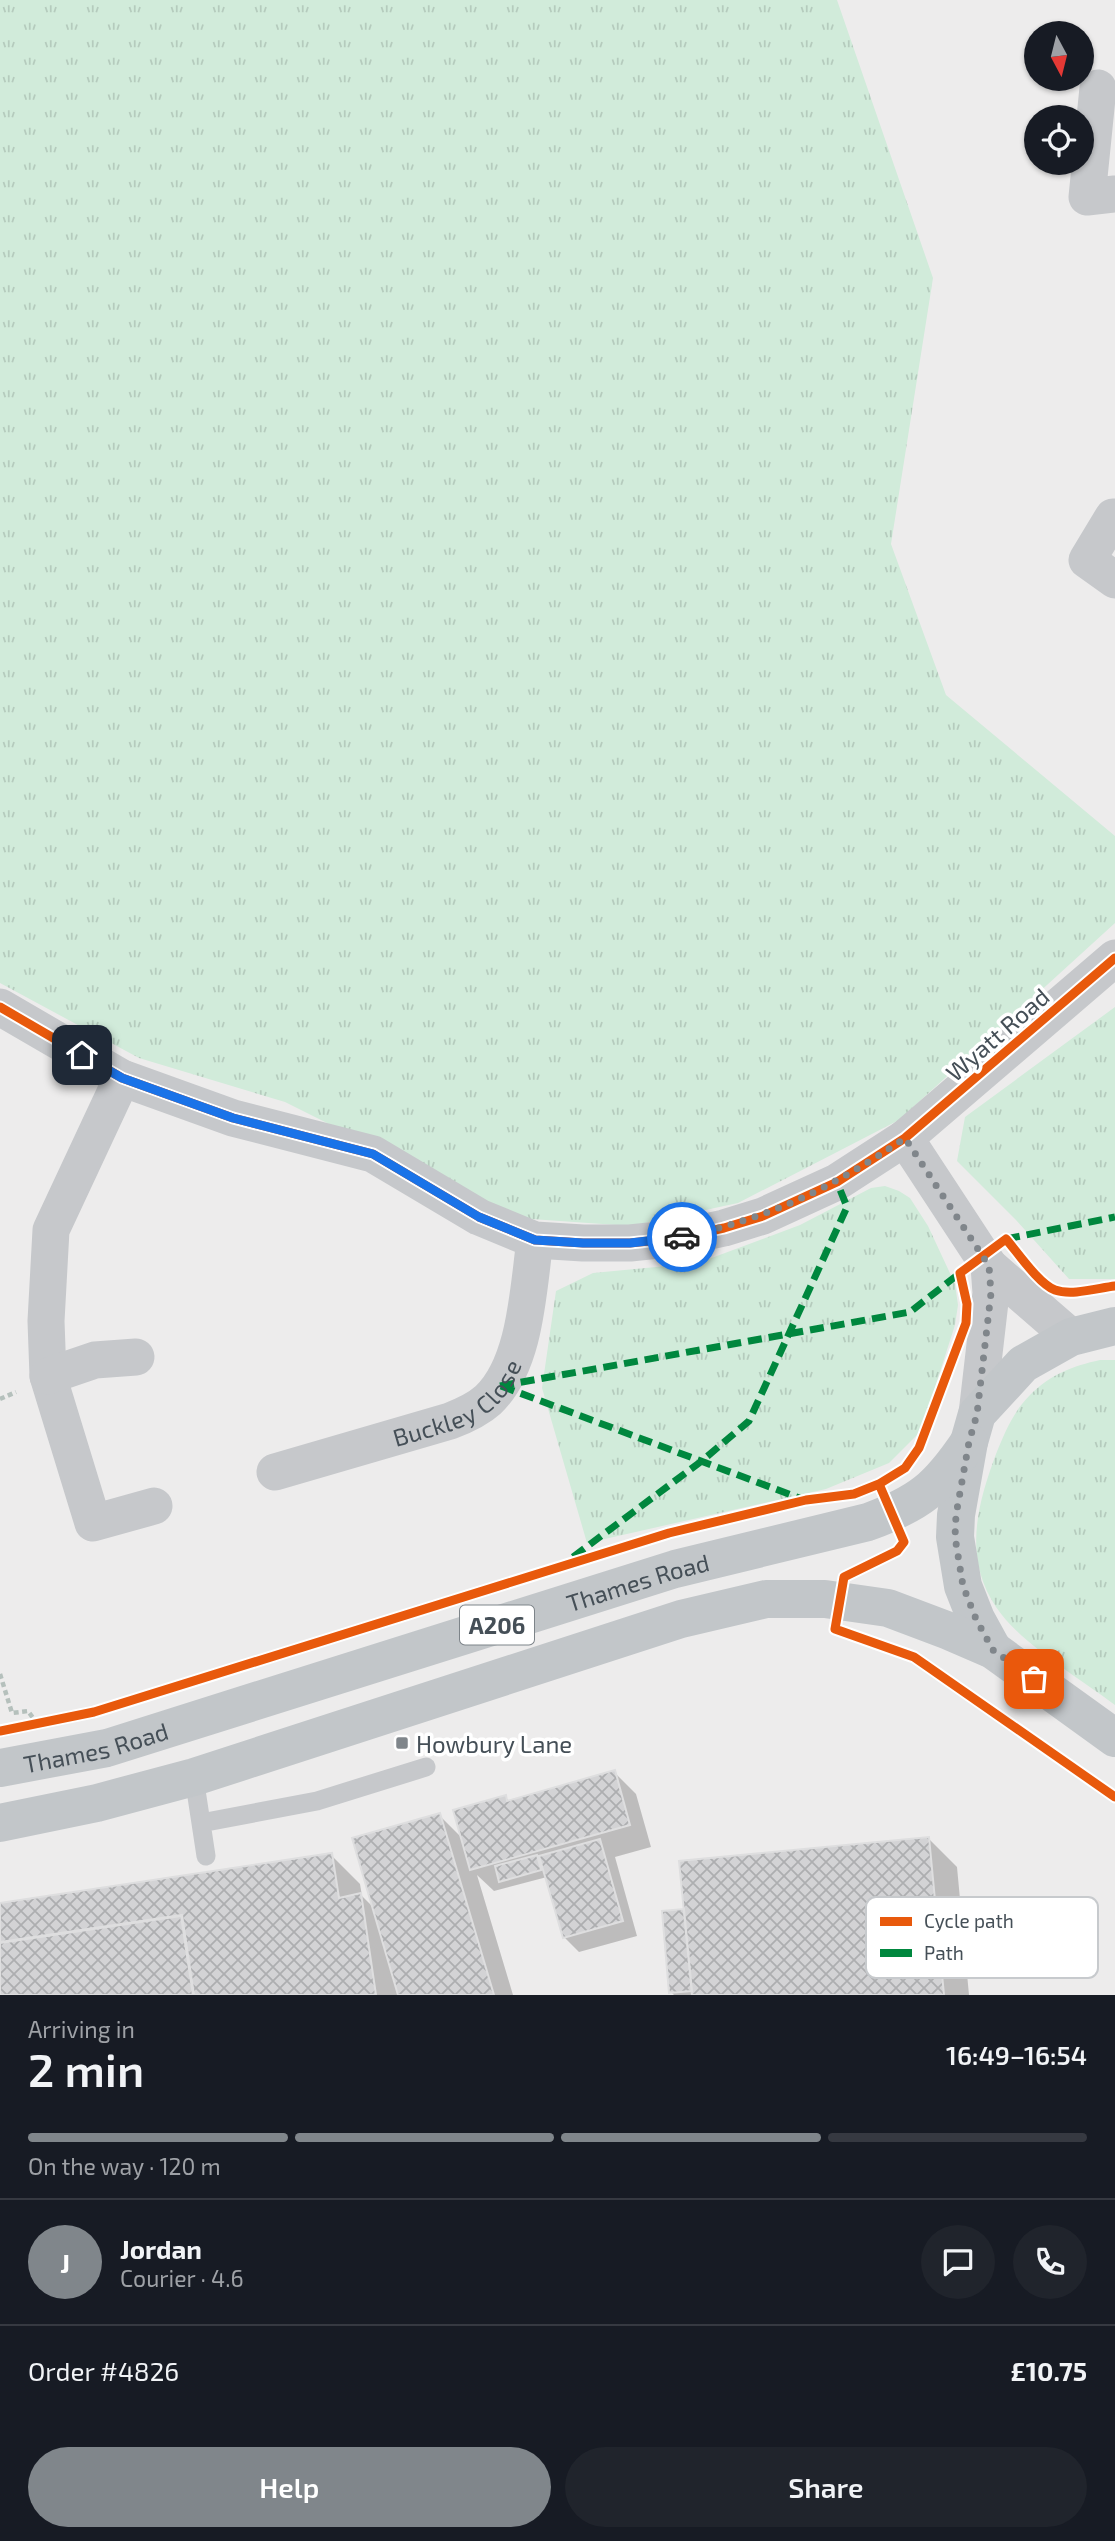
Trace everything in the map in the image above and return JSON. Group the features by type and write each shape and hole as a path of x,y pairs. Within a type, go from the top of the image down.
{"main road":[{"name":"Thames Road","path":"0,1768 107,1748 675,1569 868,1521 893,1512 925,1495 949,1472 973,1428 1023,1364 1071,1337 1115,1326"},
{"name":"Thames Road","path":"973,1428 956,1515 955,1537 963,1586 976,1619 993,1650"},
{"name":"Thames Road","path":"0,1823 97,1803 194,1777 681,1619 766,1599 825,1599 888,1608 993,1650 1115,1738"}],"street":[{"path":"1098,88 1087,197 1115,194"},
{"path":"1113,517 1087,560 1115,580"},
{"name":"Wyatt Road","path":"0,1007 122,1078 233,1118 373,1154 479,1217 535,1240 630,1243 678,1238 724,1228 763,1216 837,1182 905,1138 1115,958"},
{"path":"122,1078 51,1230 46,1321 48,1376 93,1524 154,1506"},
{"path":"905,1138 989,1266 1071,1337"},
{"name":"Buckley Close","path":"275,1472 450,1421 469,1413 486,1401 506,1377 517,1349 535,1240"},
{"path":"973,1428 991,1293 989,1266"},
{"path":"48,1376 94,1360 136,1357"}],"lane":[{"path":"201,1823 317,1801 426,1768"},
{"path":"194,1777 206,1856"}],"path":[{"path":"0,1674 12,1713 28,1711 36,1722"},
{"path":"24,1725 47,1720"}],"green space":[{"path":"0,0 837,0 933,278 891,544 946,695 1115,836 1115,923 899,1120 738,1203 631,1226 517,1218 285,1102 139,1058 0,983"},
{"path":"1115,1007 1115,1279 1069,1279 1016,1220 957,1161 965,1117"},
{"path":"885,1186 910,1198 928,1226 955,1284 958,1305 955,1325 921,1431 889,1463 826,1489 587,1543 542,1388 556,1291 593,1273 698,1263 800,1225 871,1188"},
{"path":"1100,1360 1115,1360 1115,1705 1035,1647 1007,1620 986,1588 976,1551 976,1531 983,1493 996,1454 1014,1415 1030,1395 1054,1376"}],"building":[{"path":"615,1770 630,1825 470,1870 453,1810 506,1795 507,1801"},
{"path":"440,1813 494,1995 398,1995 352,1838"},
{"path":"929,1837 935,1897 866,1897 866,1978 942,1978 944,1995 692,1995 679,1861"},
{"path":"600,1839 623,1921 563,1938 539,1856"},
{"path":"332,1853 339,1898 361,1893 376,1995 194,1995 182,1915 0,1942 0,1903"},
{"path":"537,1855 541,1870 499,1882 495,1866"},
{"path":"684,1909 692,1991 669,1993 662,1911"},
{"path":"181,1916 193,1995 0,1995 0,1943"}],"marked path":[{"path":"573,1557 703,1460 749,1421 847,1207 837,1182"},
{"path":"1006,1239 1115,1217"},
{"path":"500,1386 910,1312 960,1273"},
{"path":"501,1386 802,1499"}],"cycle path":[{"path":"0,1007 122,1078 233,1118 373,1154 479,1217 535,1240 630,1243 678,1238 724,1228 763,1216 837,1182 905,1138 1115,958"},
{"path":"0,1731 94,1712 669,1533 806,1500 854,1494 879,1484 905,1468 919,1448 966,1323 967,1304 960,1273 1006,1239 1036,1275 1055,1290 1077,1292 1115,1286"},
{"path":"879,1484 904,1542 897,1551 844,1577 835,1629 914,1657 1115,1797"}],"way so far":[{"path":"682,1237 763,1216 801,1200 837,1182 905,1138 989,1266 991,1293 977,1414 969,1442 956,1515 955,1537 963,1586 976,1619 993,1650 1034,1679"}],"place":[{"name":"Howbury Lane","path":"402,1743"}],"route":[{"path":"82,1055 122,1078 233,1118 373,1154 479,1217 535,1240 630,1243 682,1237"}]}
